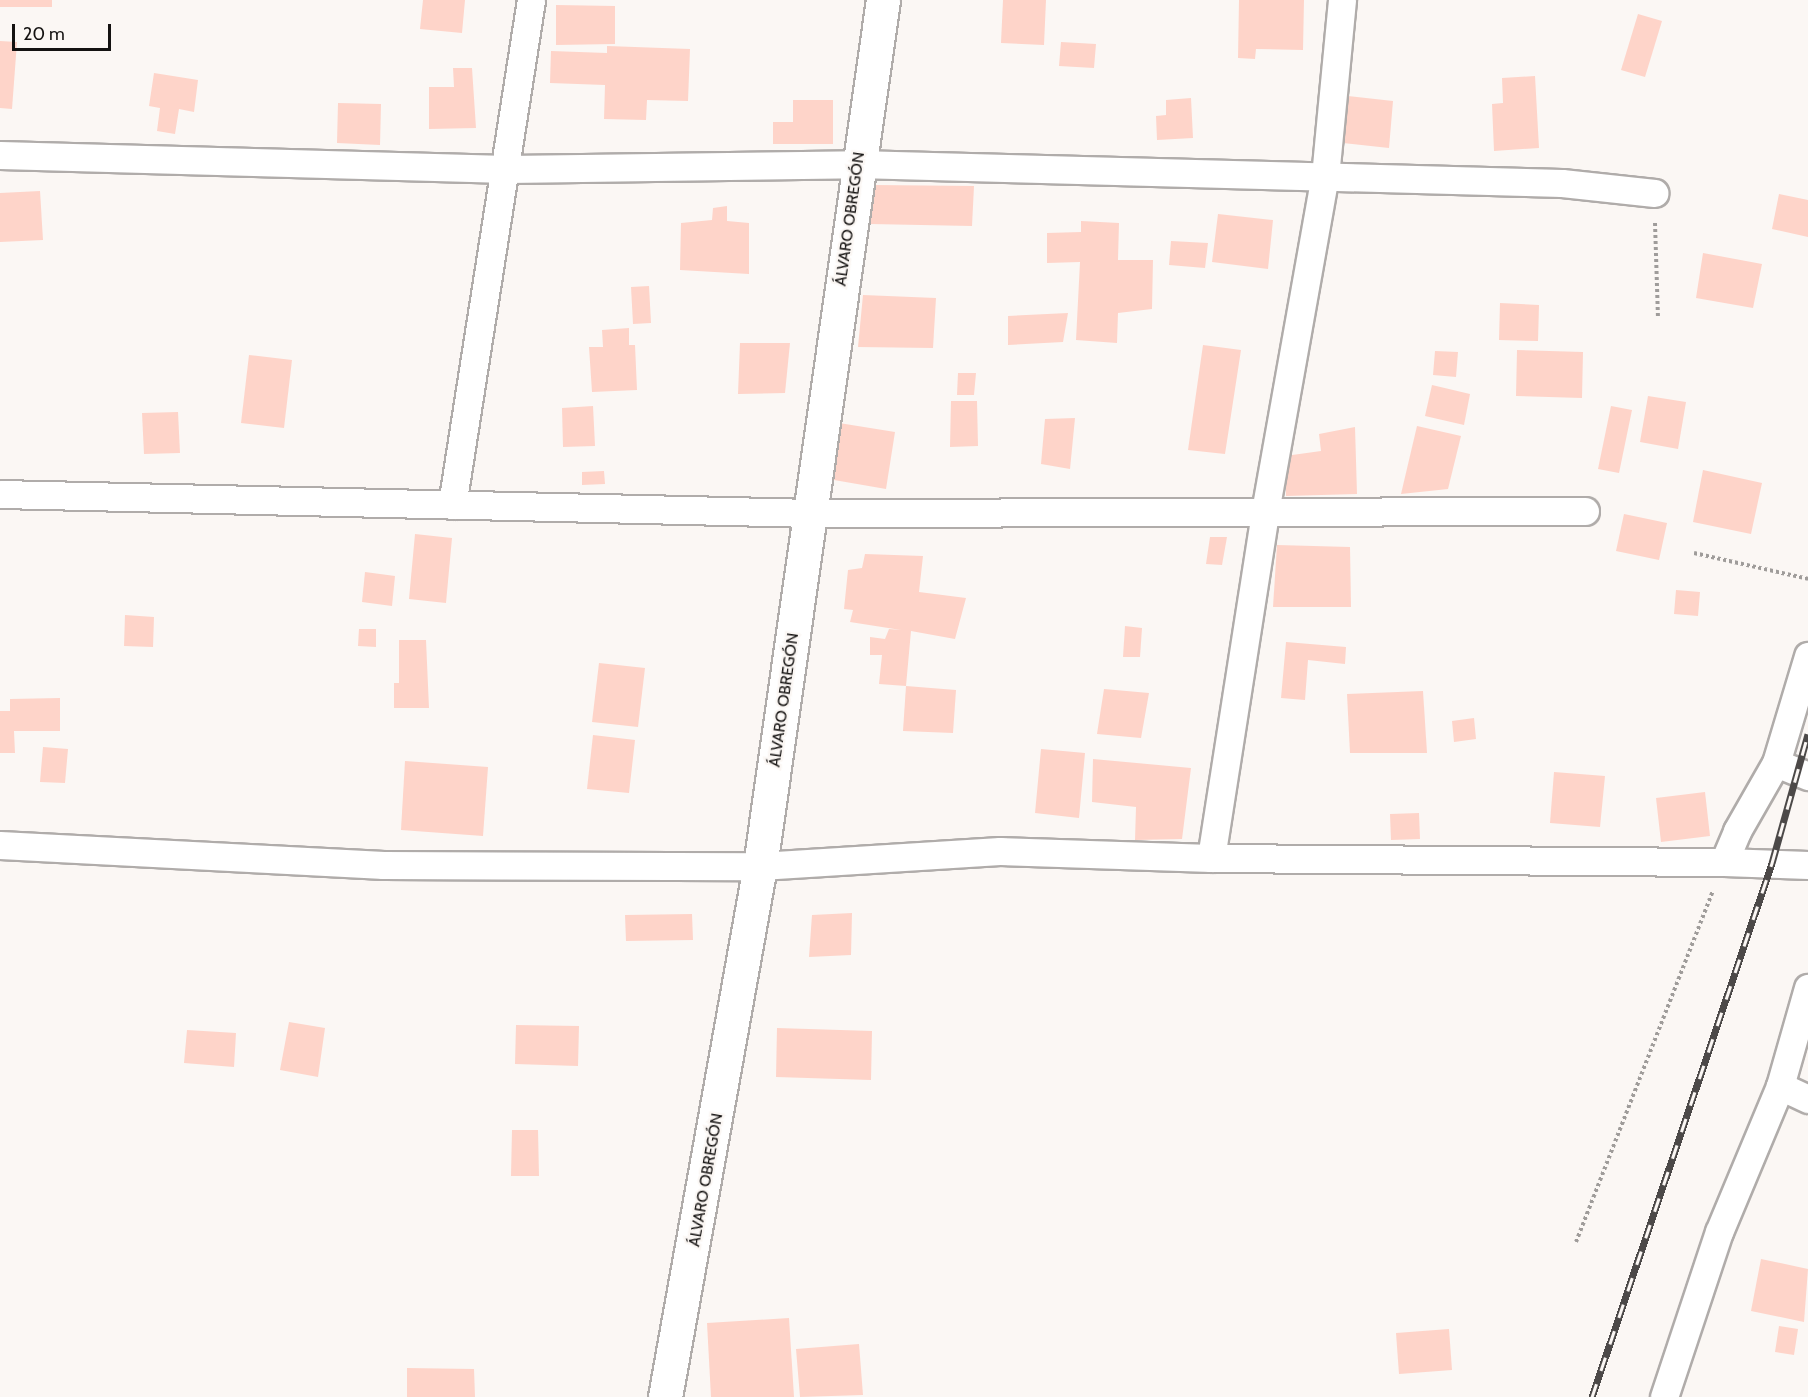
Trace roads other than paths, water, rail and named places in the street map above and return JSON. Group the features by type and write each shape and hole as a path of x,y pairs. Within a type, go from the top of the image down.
{"street":[{"path":"452,505 507,169 531,0"},
{"name":"ÁLVARO OBREGÓN","path":"665,1397 760,866 812,513 857,164 882,0"},
{"path":"1211,858 1264,513 1325,175 1342,0"},
{"path":"0,155 507,169 857,164 1562,183 1654,193"},
{"path":"0,494 812,513 1585,511"},
{"path":"1724,862 1737,831 1776,763 1808,656"},
{"path":"1776,763 1808,776"},
{"path":"0,845 383,865 760,866 1000,851 1211,858 1724,862 1808,865"},
{"path":"1664,1397 1719,1232 1779,1086 1808,988"},
{"path":"1779,1086 1808,1099"}],"railway":[{"path":"1592,1397 1772,863 1808,734"}]}
